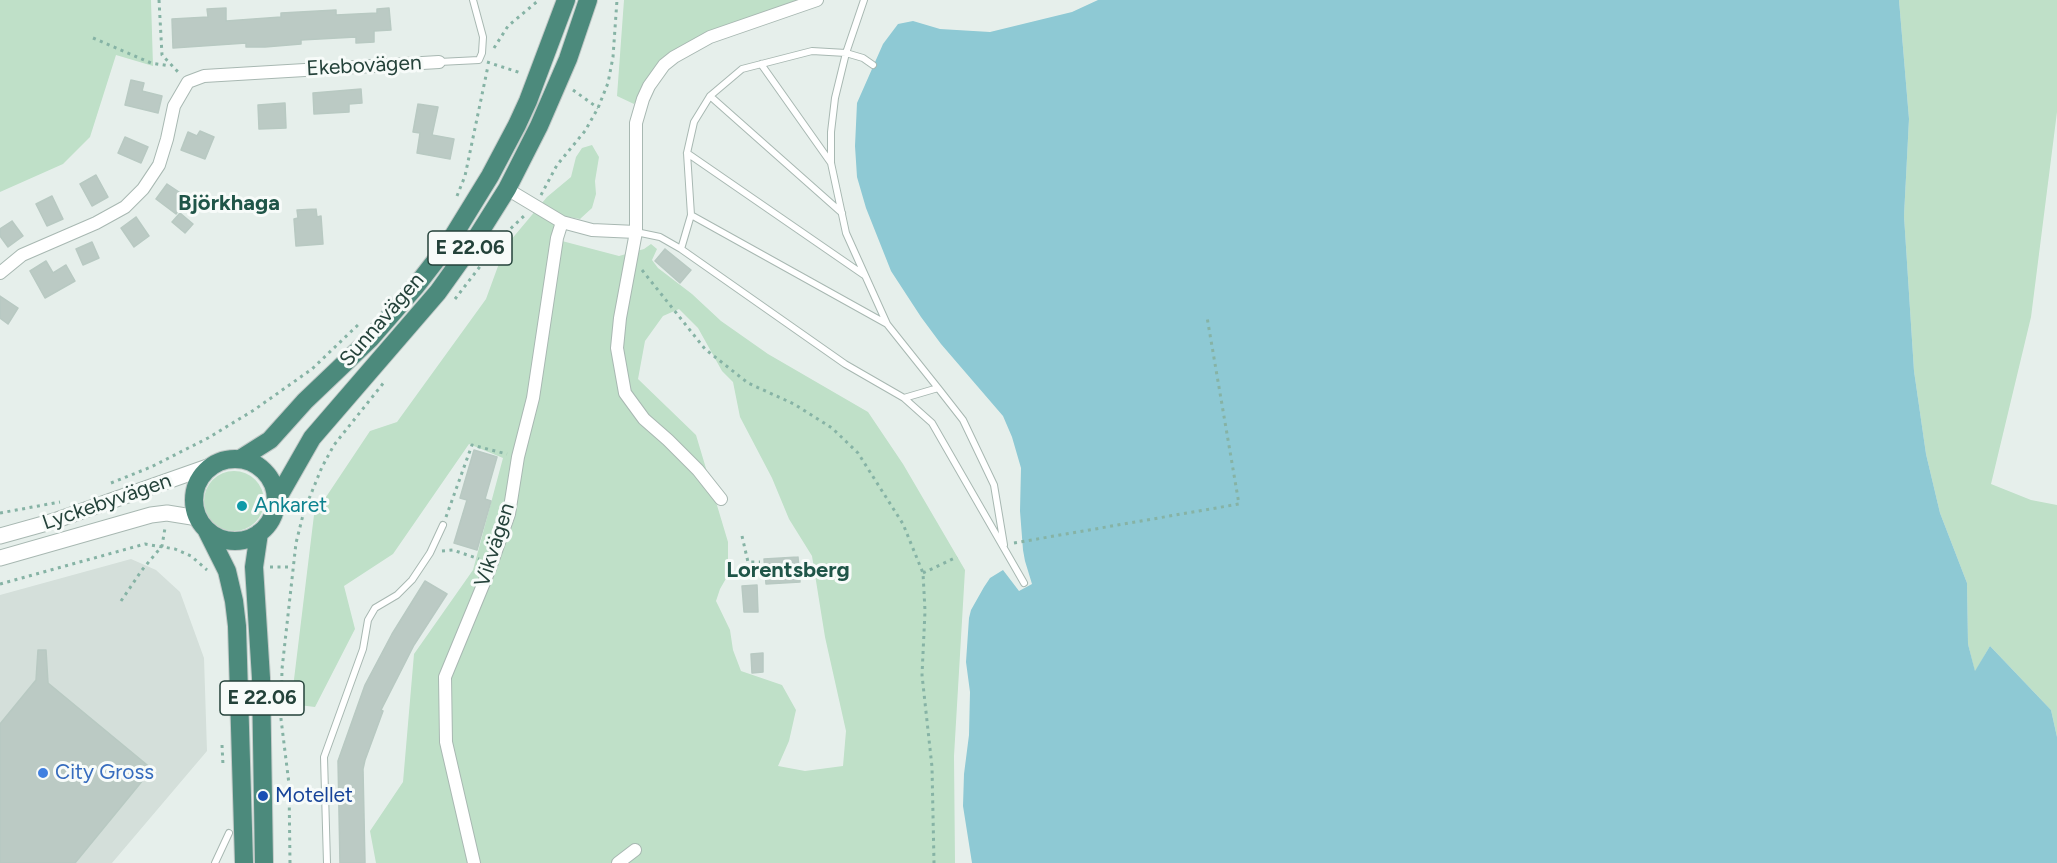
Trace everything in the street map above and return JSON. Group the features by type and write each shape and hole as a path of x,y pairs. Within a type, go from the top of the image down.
{"highway":[{"name":"Sunnavägen","path":"240,459 270,440 305,401 370,339 447,246 490,176 517,125 566,0"},
{"name":"Sunnavägen","path":"276,501 312,438 438,292 473,243 507,189 539,126 588,0"},
{"name":"E 22.06","path":"240,459 229,459 213,465 203,473 195,489 194,507 227,571 234,601 244,863"},
{"path":"240,459 253,463 268,476 274,488 276,501"},
{"name":"E 22.06","path":"264,863 261,678 254,567 259,533 271,519 276,501"},
{"path":"202,524 222,539 233,541 249,538 259,533"}],"street":[{"path":"720,499 698,470 669,440 644,419 625,393 617,348 620,318 636,232 636,123 643,99 657,74 674,57 710,37 818,0"},
{"name":"Ekebovägen","path":"188,82 215,75 439,62"},
{"path":"0,273 22,255 96,223 125,207 143,189 159,165 174,106 188,82"},
{"path":"507,189 562,222 592,230 636,232"},
{"name":"Vikvägen","path":"474,863 446,742 445,677 490,568 509,514 518,457 533,398 551,288 554,255 562,222"},
{"name":"Lyckebyvägen","path":"0,536 54,521 213,465"},
{"name":"Lyckebyvägen","path":"0,558 151,515 167,513 202,524"},
{"path":"618,863 635,850"}],"lane":[{"path":"473,0 483,37 479,60"},
{"path":"864,0 846,53 835,98 831,132 831,163 846,233 887,324 963,420 994,485 1005,549"},
{"path":"681,249 691,214 687,153 693,122 710,96 742,69 812,51 846,53 863,58 873,65"},
{"name":"Ekebovägen","path":"439,62 479,60"},
{"path":"761,64 831,163"},
{"path":"710,96 843,213"},
{"path":"687,153 864,275"},
{"path":"691,214 887,324"},
{"path":"636,232 660,237 681,249 845,364 904,398 932,423 1024,583"},
{"path":"904,398 938,388"},
{"path":"327,863 324,757 363,649 368,620 375,608 397,595 412,580 430,553 443,525"},
{"path":"215,863 229,833"}],"path":[{"path":"159,0 162,55 188,82"},
{"path":"453,206 465,176 488,63 496,42 508,26 539,0"},
{"path":"453,301 505,234 543,194 557,165 585,131 598,108 608,83 613,57 617,0"},
{"path":"93,38 151,63 172,66"},
{"path":"479,60 523,74"},
{"path":"570,88 598,108"},
{"path":"632,255 705,349 748,383 794,404 832,428 858,453 903,524 923,573 925,611 922,675 932,767 934,863"},
{"path":"110,484 152,467 208,438 254,410 312,369 366,317"},
{"path":"1014,543 1239,504 1207,317"},
{"path":"290,863 289,784 281,719 282,669 296,543 304,511 322,467 334,446 386,380"},
{"path":"443,525 472,445 518,457"},
{"path":"0,513 68,500"},
{"path":"742,536 748,562 759,562"},
{"path":"0,584 123,548 146,544 162,546 191,556 212,577"},
{"path":"121,602 142,570 162,546"},
{"path":"430,553 453,550 480,560 490,568"},
{"path":"923,573 957,557"},
{"path":"222,736 223,768"}],"shaded area":[{"path":"131,559 156,570 180,592 204,658 207,751 112,863 0,863 0,595"}],"green space":[{"path":"0,0 151,0 153,66 116,55 90,137 63,164 0,192"},
{"path":"624,0 801,0 708,31 662,58 634,104 617,96"},
{"path":"1899,0 2057,0 2057,112 2031,317 1991,484 2031,500 2057,505 2057,737 2051,710 1990,646 1975,672 1968,644 1967,583 1940,513 1926,454 1914,371 1904,216 1909,119"},
{"path":"592,145 599,157 595,181 596,194 592,208 580,219 569,217 555,225 562,241 619,256 644,249 651,244 657,249 652,260 658,268 692,294 721,321 768,354 868,412 903,464 965,570 954,756 955,863 376,863 370,831 403,782 414,654 473,570 503,458 469,444 393,554 344,586 355,629 315,707 291,704 314,515 370,431 397,422 486,299 505,247 547,197 571,177 576,157 582,148","holes":["679,309 698,328 722,371 733,382 740,417 772,478 789,519 812,556 825,637 846,731 843,766 805,771 778,766 789,741 796,710 782,685 741,671 733,650 730,630 716,601 728,575 728,542 696,435 638,379 645,341 663,316"]},
{"path":"234,471 251,476 259,484 264,501 259,518 251,526 234,531 217,526 209,518 204,501 209,484 217,476"}],"water":[{"path":"1098,0 1899,0 1909,119 1904,216 1914,371 1926,454 1940,513 1967,583 1968,644 1975,671 1990,646 2051,710 2057,737 2057,863 972,863 963,806 969,735 970,692 966,662 969,618 971,610 990,578 1003,570 1019,591 1032,584 1023,550 1020,511 1021,468 1003,416 941,344 891,271 866,208 857,177 855,146 857,103 883,44 898,24 913,21 940,29 990,32 1072,12"}],"building":[{"path":"226,8 226,21 281,17 281,13 336,10 336,15 377,13 377,9 389,8 391,30 374,31 374,42 356,43 356,37 301,40 301,44 265,47 246,47 246,43 173,48 172,19 208,17 207,9"},
{"path":"131,80 144,83 142,91 162,96 158,113 125,105"},
{"path":"361,89 362,103 349,104 349,112 314,114 313,93"},
{"path":"285,103 286,128 259,129 258,105"},
{"path":"418,104 438,107 432,135 454,139 450,159 417,153 420,133 413,132"},
{"path":"200,131 214,137 205,159 181,150 188,132 197,136"},
{"path":"125,137 148,147 141,163 118,153"},
{"path":"96,175 108,197 92,206 80,184"},
{"path":"167,184 188,198 176,214 156,199"},
{"path":"52,196 63,219 47,226 36,204"},
{"path":"316,209 317,217 321,216 323,244 296,246 294,219 298,218 297,210"},
{"path":"180,213 193,224 185,233 172,222"},
{"path":"136,217 149,236 134,247 121,228"},
{"path":"12,221 23,236 8,247 0,236 0,229"},
{"path":"92,242 99,258 83,265 76,249"},
{"path":"665,249 691,270 680,283 655,261"},
{"path":"46,261 53,273 66,265 75,281 45,298 30,271"},
{"path":"0,296 18,308 8,324 0,318"},
{"path":"474,450 497,457 485,499 491,501 477,550 454,543 467,500 460,498"},
{"path":"798,557 800,582 766,584 764,559"},
{"path":"425,581 447,594 414,645 381,710 383,711 365,760 363,769 365,863 340,863 338,761 365,685 392,634"},
{"path":"757,585 758,612 744,612 742,586"},
{"path":"38,650 46,650 48,683 152,769 75,863 0,863 0,724 36,680"},
{"path":"763,653 763,672 752,673 751,654"}],"place":[{"name":"Ankaret","path":"242,506"},
{"name":"City Gross","path":"43,773"},
{"name":"Motellet","path":"263,796"}],"district":[{"name":"Björkhaga","path":"229,204"},
{"name":"Lorentsberg","path":"788,571"}]}
